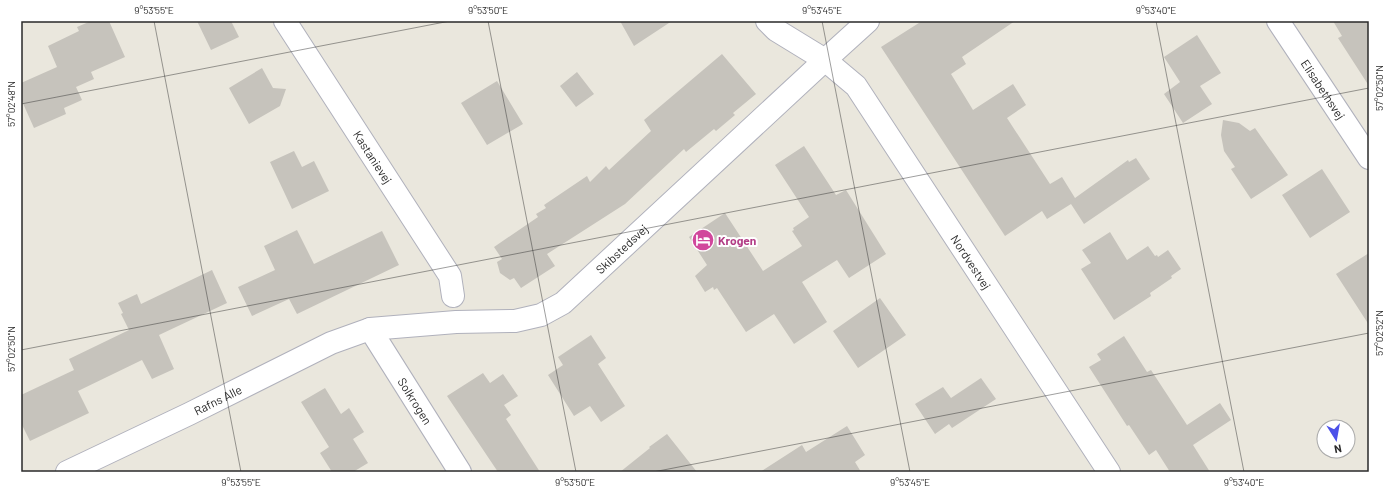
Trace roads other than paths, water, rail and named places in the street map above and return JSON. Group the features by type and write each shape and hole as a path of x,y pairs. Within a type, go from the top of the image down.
{"street":[{"name":"Kastanievej","path":"285,21 450,276 454,296"},
{"name":"Nordvestvej","path":"767,21 776,30 825,60 856,86 1109,472"},
{"name":"Skibstedsvej","path":"370,329 456,322 516,321 541,316 563,303 868,21"},
{"name":"Elisabethsvej","path":"1278,21 1369,158"},
{"name":"Rafns Alle","path":"67,472 331,343 370,329"},
{"name":"Solkrogen","path":"370,329 460,472"}],"place":[{"name":"Krogen","path":"703,240"}]}
